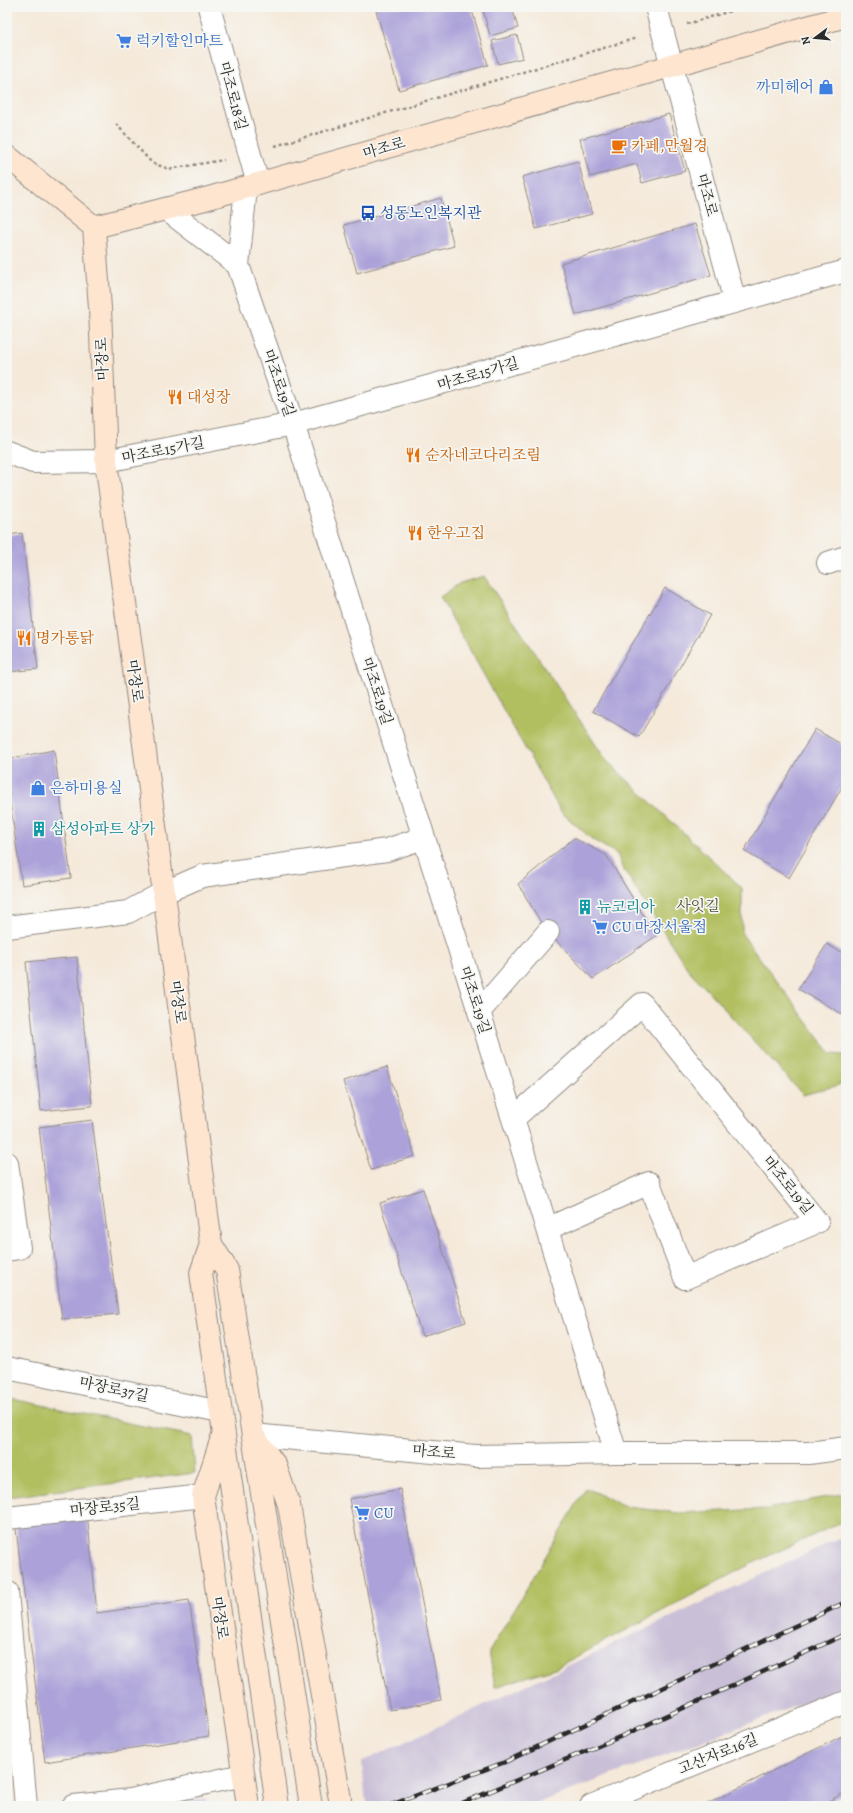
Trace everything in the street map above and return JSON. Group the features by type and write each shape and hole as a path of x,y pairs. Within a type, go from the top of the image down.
{"main road":[{"name":"마조로","path":"94,227 252,186 846,16"},
{"path":"7,156 94,227"},
{"name":"마장로","path":"94,227 100,308 106,461 211,1244 227,1270 311,1806"},
{"name":"마장로","path":"211,1244 201,1273 277,1806"},
{"name":"마장로","path":"223,1433 203,1496 242,1775 248,1806"},
{"name":"마장로","path":"253,1435 275,1465 289,1505 340,1799"}],"street":[{"name":"마조로18길","path":"209,7 249,154 252,186"},
{"path":"656,7 673,65"},
{"name":"마조로","path":"673,65 735,302"},
{"path":"166,209 238,265 252,186"},
{"name":"마조로19길","path":"238,265 293,424 513,1119 616,1453"},
{"name":"마조로15가길","path":"7,452 33,462 106,461 293,424 846,271"},
{"path":"7,927 128,912 163,893 202,876 387,850 423,838"},
{"path":"479,1012 548,932"},
{"name":"마조로19길","path":"513,1119 642,1004 817,1222 685,1278 649,1183 547,1229"},
{"path":"7,1163 19,1248 7,1250"},
{"name":"마장로37길","path":"7,1368 220,1412"},
{"name":"마조로","path":"253,1435 476,1456 616,1453"},
{"path":"616,1453 809,1453 846,1448"},
{"name":"마장로35길","path":"7,1518 203,1496"},
{"path":"7,1592 26,1806"},
{"name":"고산자로16길","path":"591,1806 846,1702"},
{"path":"73,1806 130,1800 242,1775"}],"path":[{"path":"116,124 152,163 169,169 212,163 249,154 744,7"}],"shaded area":[{"path":"846,1535 846,1687 529,1806 369,1806 365,1796 362,1762"},
{"path":"206,1798 207,1806 169,1806"}],"green space":[{"name":"사잇길","path":"484,576 606,760 742,888 742,934 831,1054 846,1055 846,1083 803,1095 687,968 622,867 617,854 593,840 561,812 440,597 460,583"},
{"path":"7,1398 192,1436 195,1473 7,1497"},
{"path":"586,1488 627,1507 679,1513 767,1509 846,1493 846,1520 745,1567 555,1668 495,1687 489,1652"}],"building":[{"path":"375,7 471,7 488,65 399,90"},
{"path":"482,7 512,7 518,28 490,36"},
{"path":"517,35 523,58 498,64 492,41"},
{"path":"669,114 685,171 642,183 637,164 590,177 580,139"},
{"path":"578,161 592,214 536,229 522,177"},
{"path":"441,198 454,246 357,273 344,225"},
{"path":"695,224 711,275 576,315 561,263"},
{"path":"7,526 9,535 22,533 38,669 7,672"},
{"path":"665,588 710,615 639,737 593,711"},
{"path":"815,729 846,747 846,780 789,878 744,851"},
{"name":"삼성아파트 상가","path":"54,750 71,878 22,885 7,781 7,759"},
{"name":"뉴코리아","path":"574,838 606,855 656,936 593,979 545,929 518,884"},
{"path":"827,944 846,955 846,1016 798,989"},
{"path":"77,957 92,1106 41,1111 26,962"},
{"path":"387,1067 415,1156 371,1170 343,1081"},
{"path":"92,1120 118,1314 62,1319 39,1127"},
{"path":"423,1189 466,1322 422,1336 380,1203"},
{"path":"400,1489 441,1700 390,1710 349,1499"},
{"path":"87,1512 97,1613 189,1600 209,1736 45,1762 15,1521"},
{"path":"846,1734 846,1792 819,1806 703,1806"}],"railway":[{"path":"388,1806 505,1762 846,1602"},
{"path":"455,1806 622,1736 846,1634"}],"place":[{"name":"럭키할인마트","path":"124,41"},
{"name":"까미헤어","path":"826,87"},
{"name":"카페,만월경","path":"619,146"},
{"name":"성동노인복지관","path":"368,213"},
{"name":"대성장","path":"175,397"},
{"name":"순자네코다리조림","path":"413,455"},
{"name":"한우고집","path":"415,533"},
{"name":"명가통닭","path":"24,638"},
{"name":"은하미용실","path":"38,788"},
{"name":"삼성아파트 상가","path":"39,829"},
{"name":"뉴코리아","path":"585,907"},
{"name":"CU 마장서울점","path":"600,927"},
{"name":"CU","path":"362,1513"}]}
